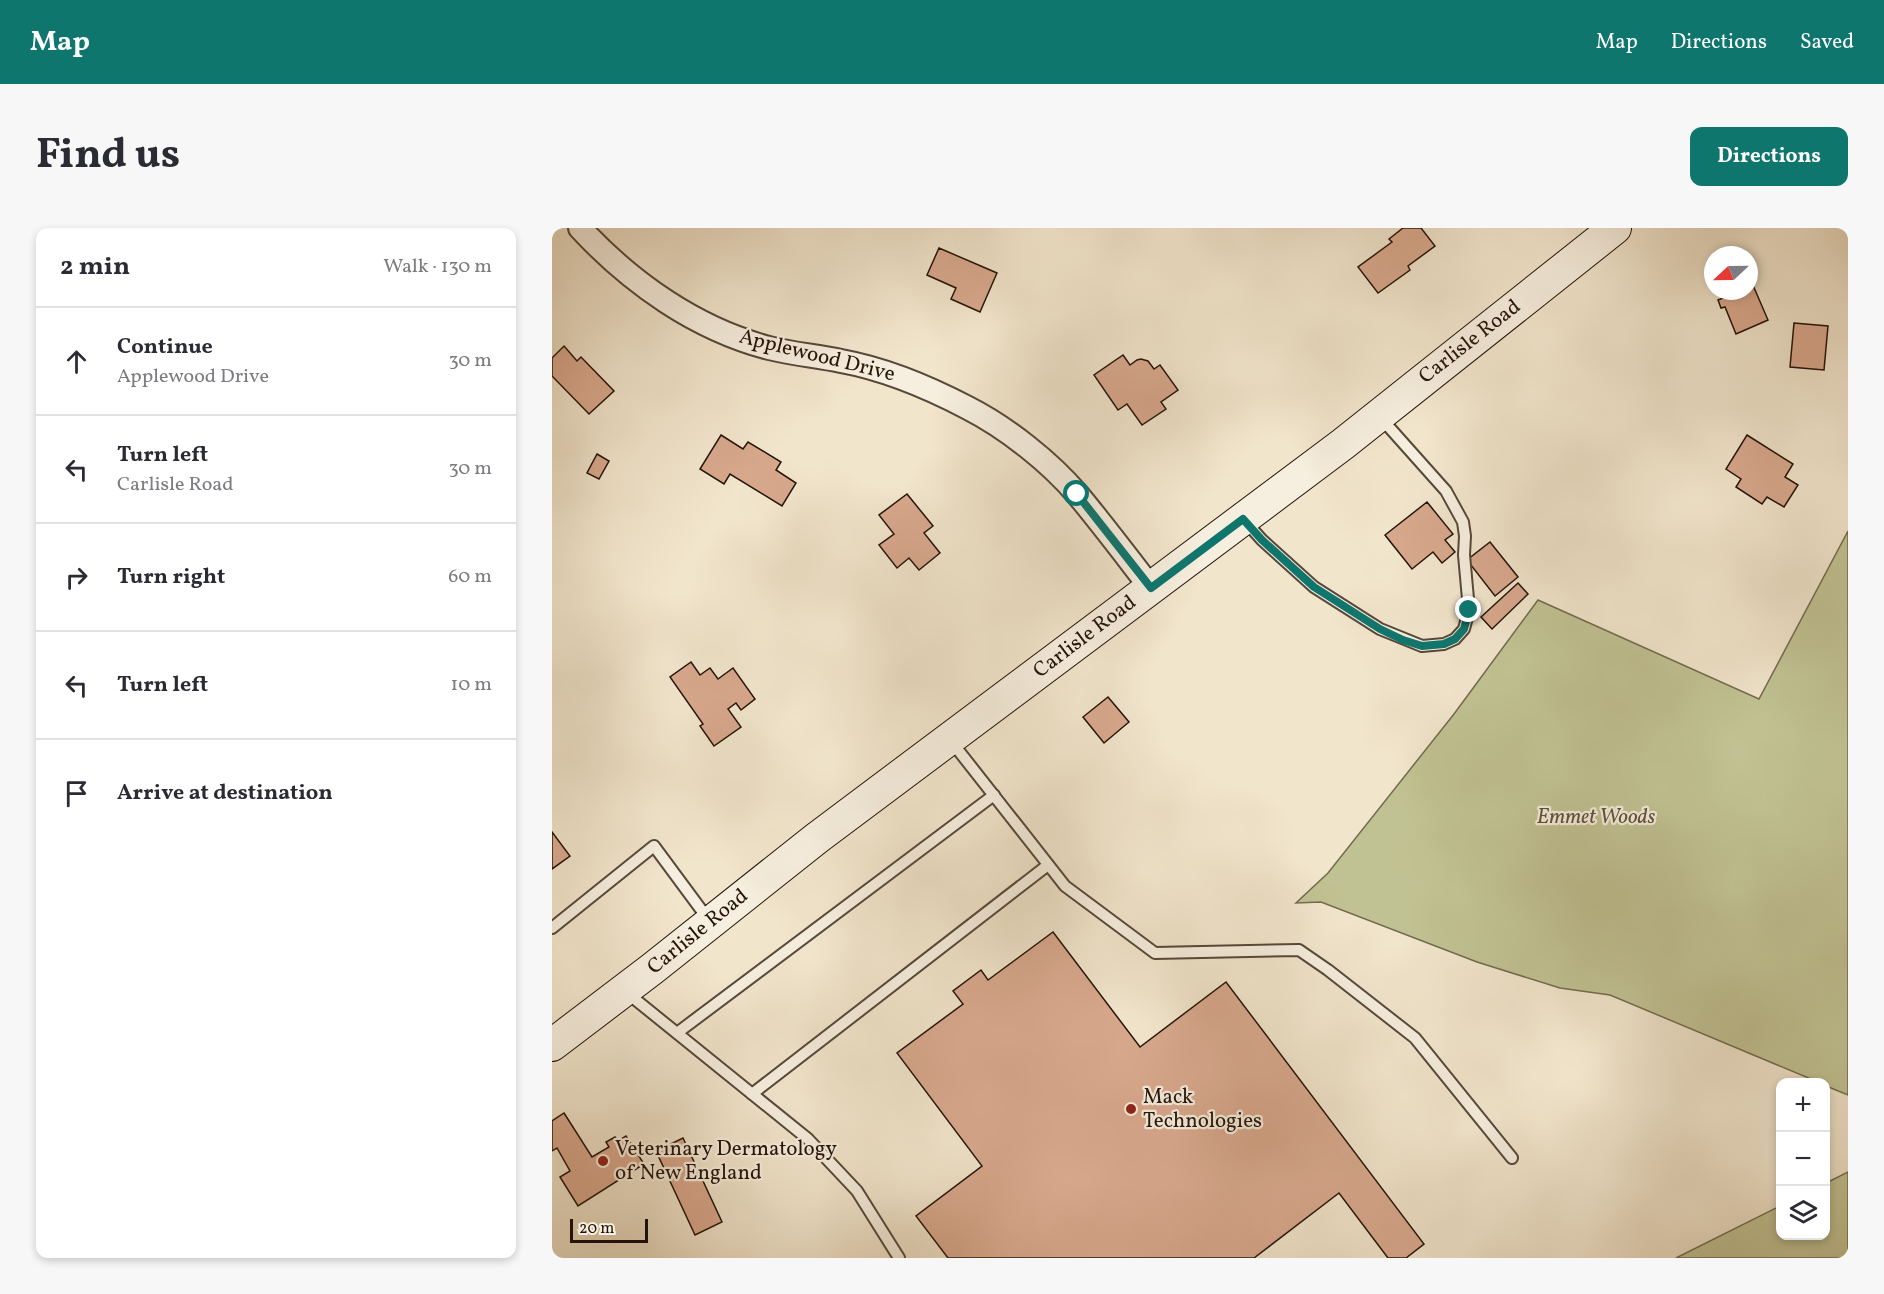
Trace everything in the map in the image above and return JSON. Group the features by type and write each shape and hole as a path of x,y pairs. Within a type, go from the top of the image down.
{"main road":[{"name":"Carlisle Road","path":"552,1045 949,738 1379,415 1616,228"}],"street":[{"name":"Applewood Drive","path":"580,228 621,268 657,297 701,321 768,348 805,356 840,360 904,379 969,408 998,426 1052,469 1077,494 1151,588"}],"lane":[{"path":"1243,519 1262,540 1314,587 1380,629 1422,646 1444,644 1455,639 1464,629 1469,610 1464,555 1466,536 1463,522 1446,491 1379,415"},
{"path":"949,738 1065,886 1155,953 1299,951 1328,969 1415,1038 1512,1158"},
{"path":"677,1033 994,795"},
{"path":"552,928 654,846 710,921"},
{"path":"752,1094 1048,865"},
{"path":"624,990 808,1139 857,1191 899,1258"}],"green space":[{"name":"Emmet Woods","path":"1848,531 1848,1095 1830,1088 1830,1078 1808,1078 1610,995 1560,988 1477,962 1321,902 1296,903 1328,873 1454,714 1538,600 1759,699"},
{"path":"1848,1172 1848,1258 1676,1258 1776,1208 1776,1240 1830,1240 1830,1181"}],"building":[{"path":"1403,228 1421,228 1435,246 1408,266 1410,270 1378,293 1358,267 1392,242 1389,239"},
{"path":"939,248 997,273 980,312 951,299 956,288 927,275"},
{"path":"1758,297 1768,320 1736,334 1725,307 1721,308 1718,300 1758,300"},
{"path":"1794,323 1828,326 1824,370 1790,367"},
{"path":"564,346 577,361 581,357 614,391 589,414 552,376 552,358"},
{"path":"1123,355 1130,365 1141,359 1148,361 1154,369 1160,365 1178,390 1161,402 1166,409 1142,425 1127,404 1118,410 1094,375"},
{"path":"721,435 743,449 748,442 781,462 776,470 796,483 782,506 730,474 724,484 700,469"},
{"path":"1747,435 1793,464 1785,477 1798,485 1784,507 1767,497 1762,504 1736,487 1741,479 1726,469"},
{"path":"597,454 609,461 599,479 587,473"},
{"path":"907,494 933,526 924,533 940,553 919,570 909,558 897,568 879,545 894,534 879,515"},
{"path":"1427,502 1453,534 1445,540 1455,552 1442,563 1433,552 1412,569 1385,535"},
{"path":"1490,542 1518,577 1495,596 1467,560"},
{"path":"1518,583 1528,594 1492,629 1481,617"},
{"path":"691,662 700,675 710,668 718,679 733,668 755,699 741,710 736,703 728,709 741,727 714,746 700,726 703,724 670,677"},
{"path":"1108,697 1129,722 1104,743 1083,717"},
{"path":"552,832 570,856 552,869"},
{"name":"Mack Technologies","path":"1053,932 1140,1047 1226,982 1424,1244 1406,1258 1388,1258 1339,1193 1254,1258 948,1258 916,1216 982,1166 897,1053 963,1004 953,991 981,970 988,980"},
{"name":"Veterinary Dermatology of New England","path":"564,1113 592,1157 609,1147 606,1142 615,1137 618,1141 626,1136 644,1164 578,1206 560,1177 570,1171 557,1148 552,1151 552,1121"},
{"path":"683,1138 722,1222 695,1235 656,1151"}],"place":[{"name":"Mack Technologies","path":"1131,1109"},
{"name":"Veterinary Dermatology of New England","path":"603,1161"}],"route":[{"path":"1077,494 1151,588 1243,519 1262,540 1314,587 1380,629 1403,640 1422,646 1444,644 1455,639 1464,629 1469,610"}]}
